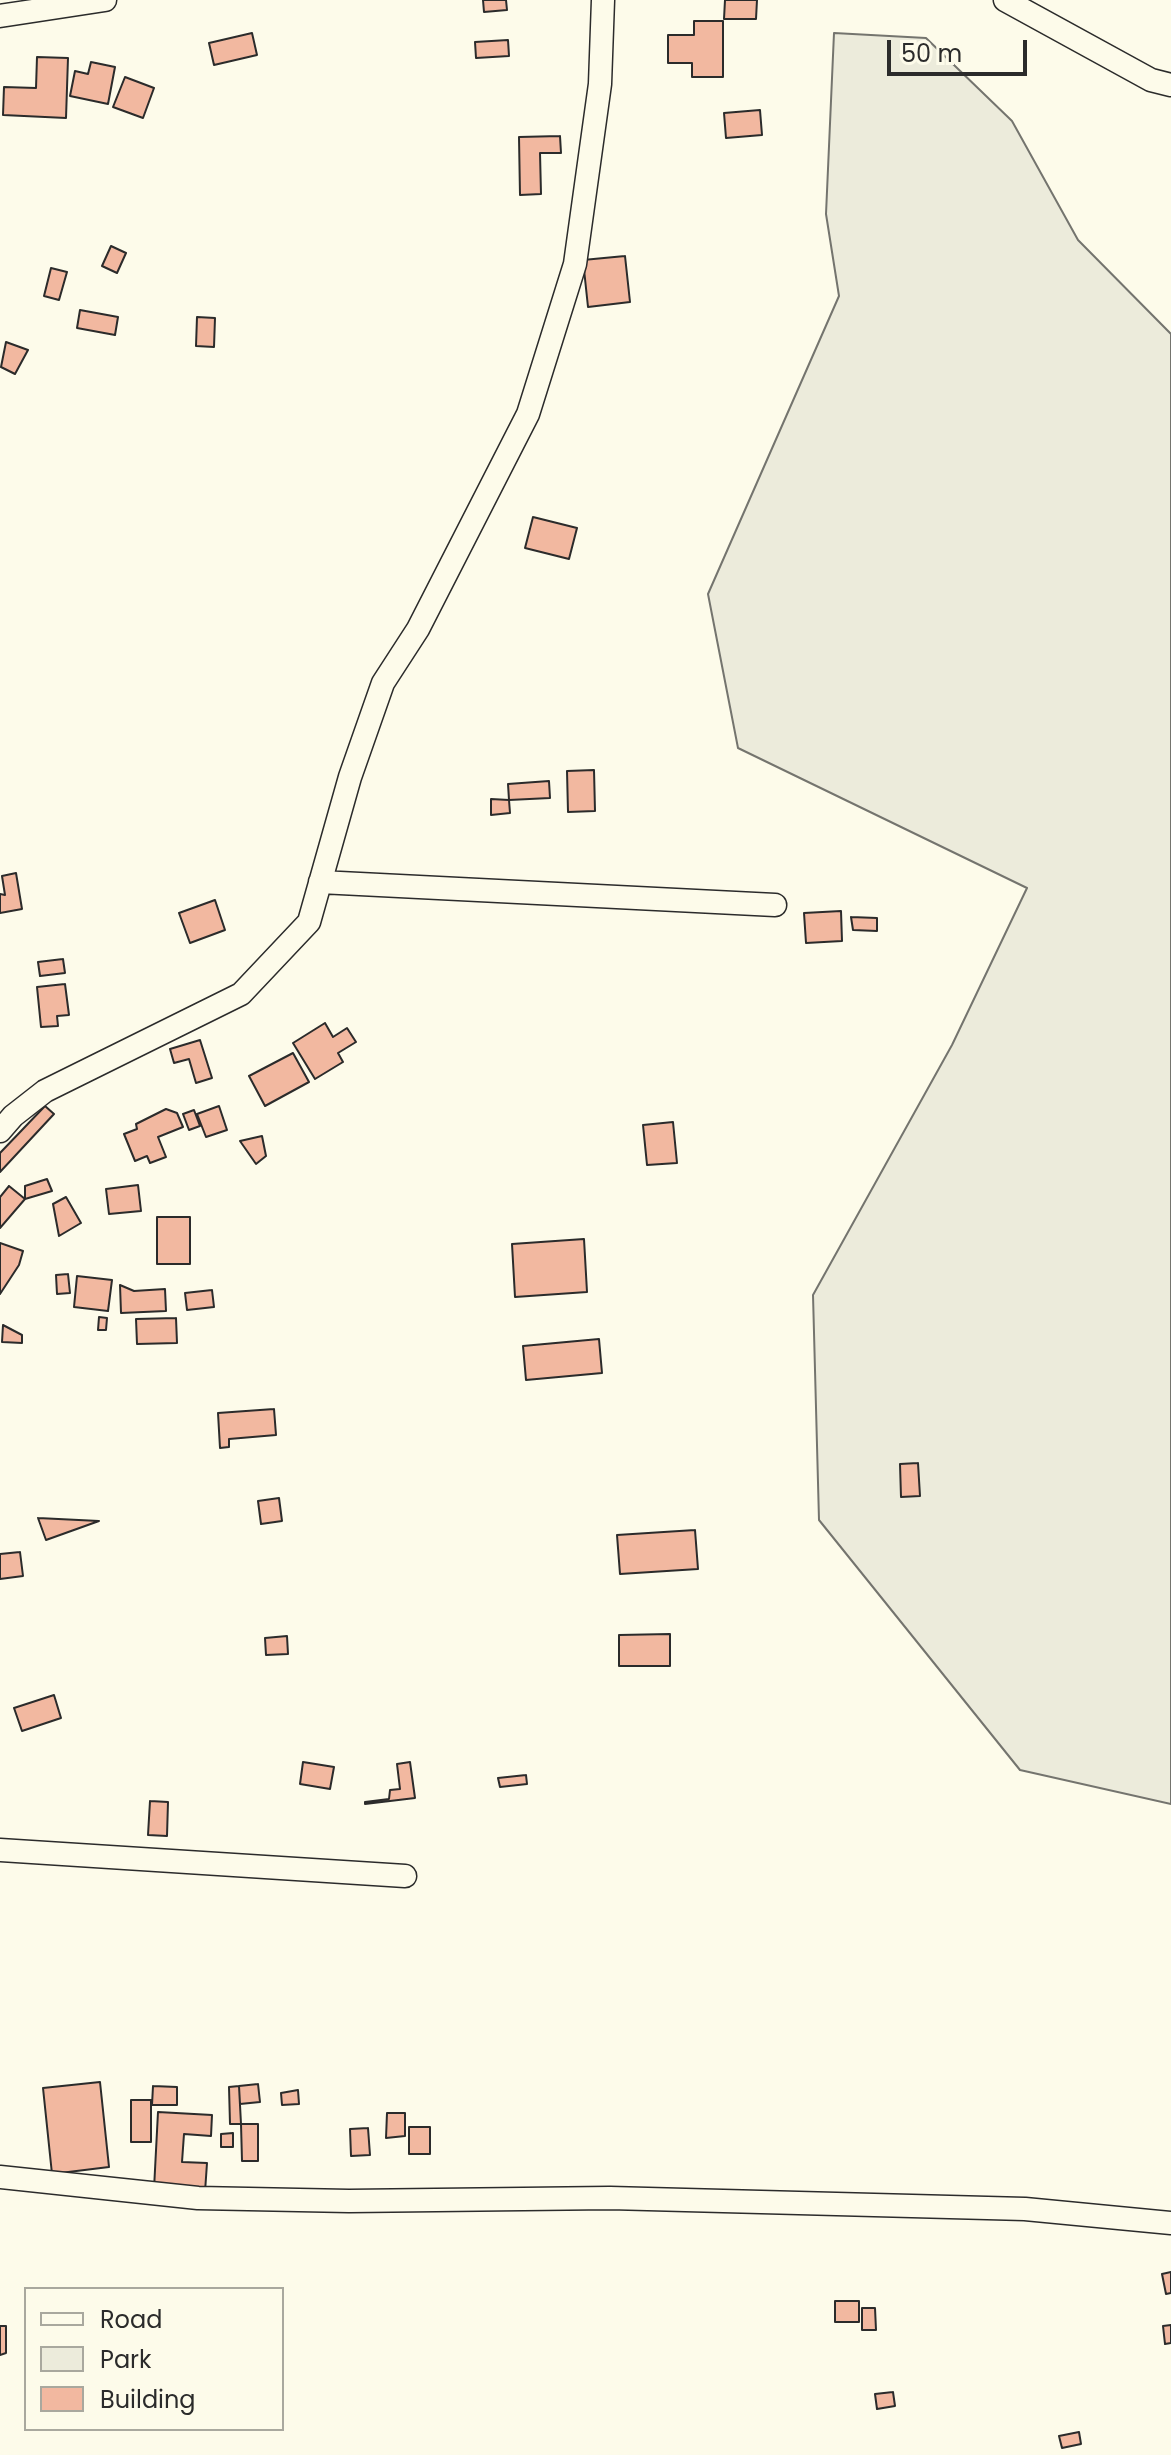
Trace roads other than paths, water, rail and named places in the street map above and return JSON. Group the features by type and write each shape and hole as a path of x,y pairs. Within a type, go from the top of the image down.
{"street":[{"path":"0,16 105,0"},
{"path":"0,1131 13,1116 45,1091 241,994 309,922 350,777 383,683 418,629 528,414 575,264 600,84 603,0"},
{"path":"1005,0 1151,80 1171,85"},
{"path":"320,882 775,905"},
{"path":"0,1850 405,1876"},
{"path":"0,2177 198,2198 349,2201 610,2198 1025,2209 1171,2223"}]}
